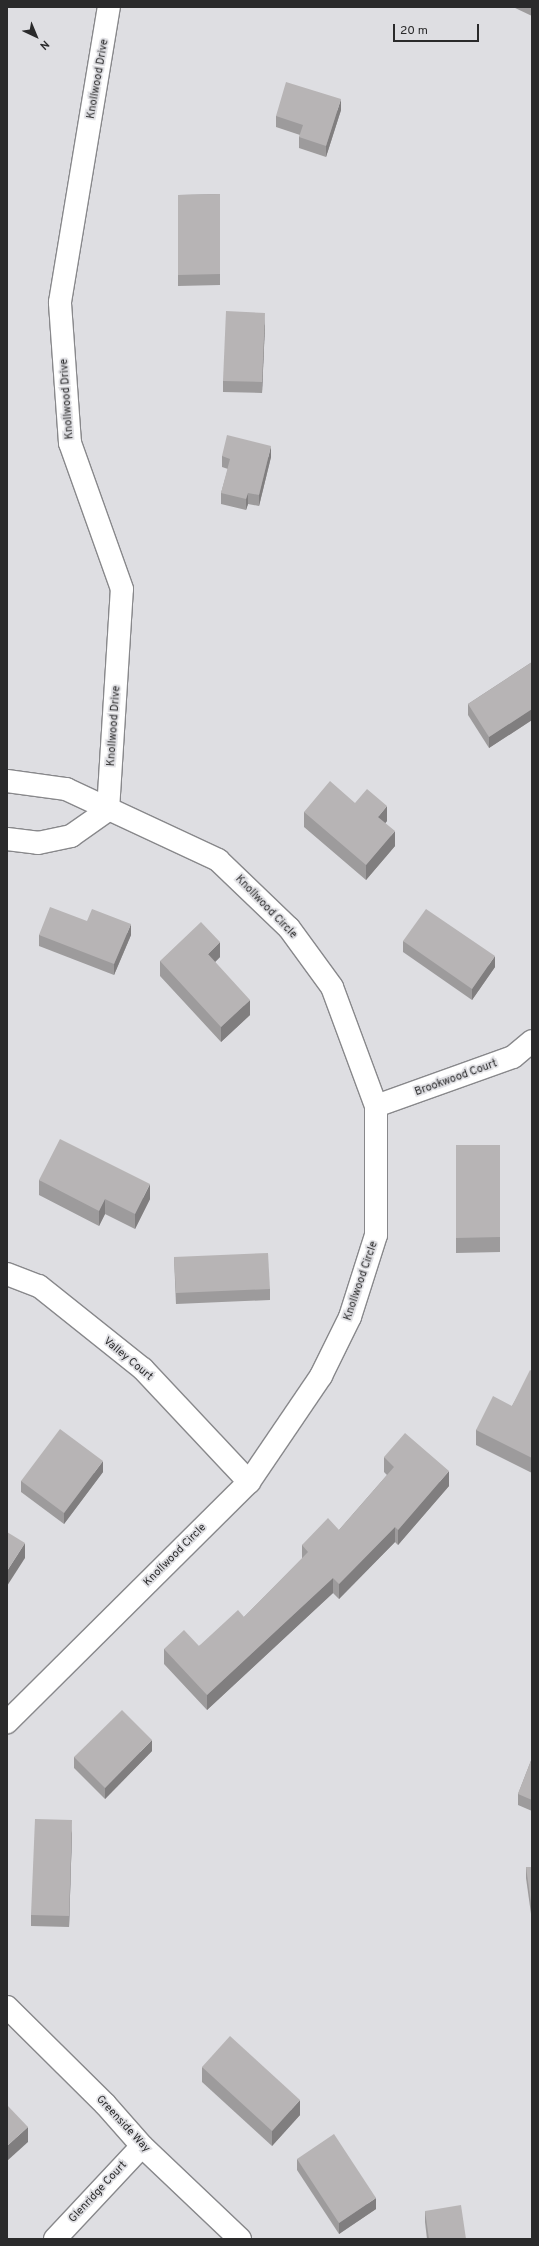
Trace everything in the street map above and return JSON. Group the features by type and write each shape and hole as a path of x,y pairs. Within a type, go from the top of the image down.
{"street":[{"name":"Knollwood Drive","path":"108,810 122,589 70,443 60,302 109,7"},
{"name":"Knollwood Circle","path":"7,781 66,789 108,810 218,860 289,928 332,987 376,1106 376,1234 350,1317 321,1376 249,1482 7,1722"},
{"path":"7,839 38,843 71,836 108,810"},
{"name":"Brookwood Court","path":"376,1106 513,1057 532,1041"},
{"name":"Valley Court","path":"7,1274 39,1286 143,1369 249,1482"},
{"name":"Greenside Way","path":"7,2007 105,2104 142,2146 240,2239"},
{"name":"Glenridge Court","path":"55,2239 142,2146"}],"building":[{"path":"286,82 341,99 326,146 299,137 303,125 276,116"},
{"path":"220,194 220,274 178,275 178,195"},
{"path":"226,311 265,313 262,382 223,381"},
{"path":"227,435 271,446 259,495 248,493 246,499 221,493 230,459 222,456"},
{"path":"532,662 532,709 489,737 468,704"},
{"path":"330,781 355,803 367,789 387,806 378,817 395,831 366,865 304,812"},
{"path":"50,907 87,921 92,909 131,924 114,964 39,935"},
{"path":"426,909 495,956 472,989 403,941"},
{"path":"201,922 220,942 208,954 250,1000 221,1027 160,961"},
{"path":"60,1139 150,1184 135,1214 105,1199 99,1211 39,1180"},
{"path":"456,1145 500,1145 500,1237 456,1238"},
{"path":"268,1253 270,1289 176,1293 174,1257"},
{"path":"530,1370 532,1371 532,1458 476,1430 493,1396 512,1406"},
{"path":"60,1429 103,1461 64,1513 21,1481"},
{"path":"405,1433 449,1471 398,1530 395,1527 339,1584 333,1578 207,1695 164,1649 184,1630 199,1646 238,1610 244,1617 308,1552 302,1545 328,1518 339,1530 394,1467 384,1457"},
{"path":"7,1532 25,1543 7,1571"},
{"path":"122,1710 152,1740 105,1788 74,1757"},
{"path":"532,1758 532,1800 518,1794"},
{"path":"35,1819 72,1820 69,1916 31,1915"},
{"path":"526,1867 532,1867 532,1910"},
{"path":"230,2036 300,2100 272,2131 202,2067"},
{"path":"7,2105 28,2127 7,2146"},
{"path":"334,2134 376,2198 339,2223 297,2159"},
{"path":"461,2205 466,2239 429,2239 425,2211"}]}
